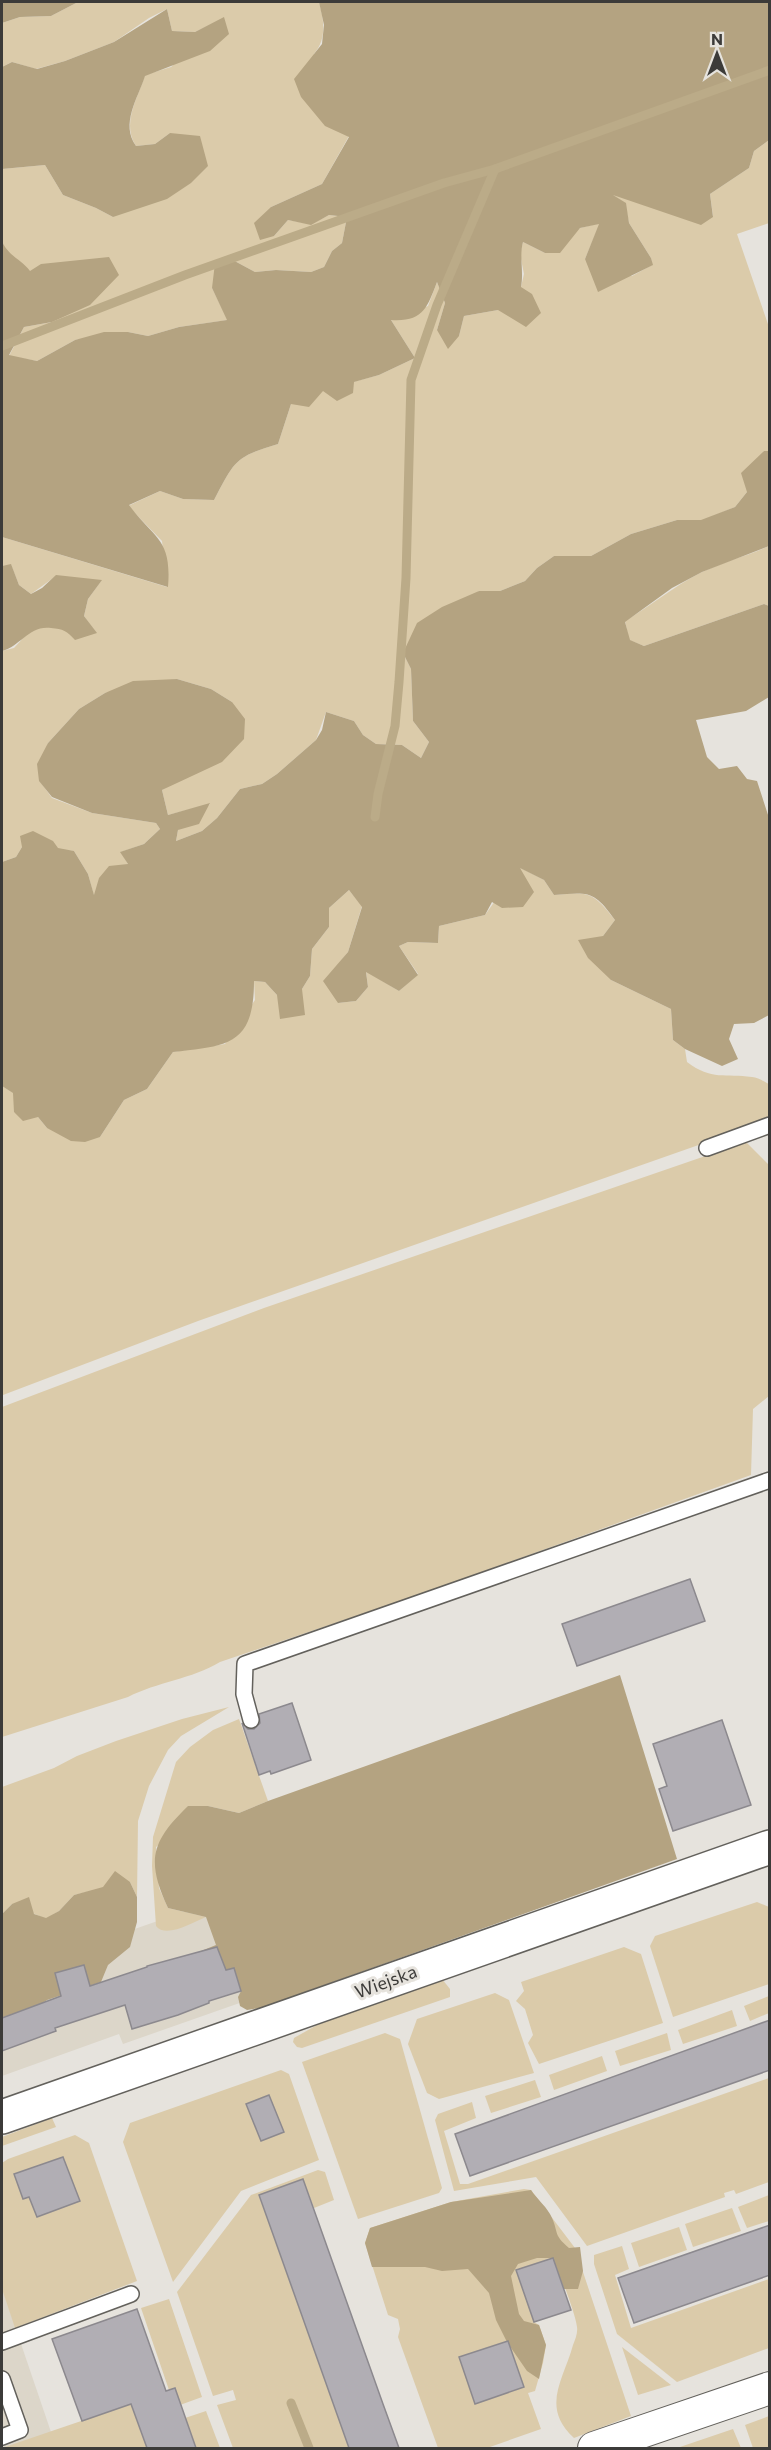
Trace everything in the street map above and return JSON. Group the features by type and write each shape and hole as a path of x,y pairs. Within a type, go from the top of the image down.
{"street":[{"name":"Wiejska","path":"2,2117 770,1847"},
{"path":"594,2448 770,2388"}],"lane":[{"path":"707,1148 770,1125"},
{"path":"251,1720 244,1694 245,1664 770,1480"},
{"path":"2,2339 131,2294"},
{"path":"2,2379 20,2430 2,2437"}],"shaded area":[{"path":"2,2 78,2 51,16 20,17 2,23"},
{"path":"78,2 319,2 323,36 314,54 349,136 322,184 271,207 274,236 288,220 311,224 329,215 347,217 342,243 332,251 324,267 311,272 276,270 255,272 229,258 212,288 228,320 179,327 148,336 128,332 75,340 37,361 9,356 24,327 52,322 30,272 7,254 2,241 2,169 45,165 63,195 113,217 170,133 155,144 136,146 132,137 130,119 145,75 171,67 224,18 195,32 172,31 167,9 149,18 114,42 65,61 36,69 12,62 2,67 2,23 20,17 51,16"},
{"path":"319,2 769,2 769,140 754,151 749,168 710,194 713,217 701,225 613,195 626,203 629,223 653,265 598,292 585,259 599,224 580,228 560,253 545,253 523,242 521,287 532,294 541,313 526,327 498,310 464,316 459,336 448,349 437,330 445,303 437,282 422,312 410,319 391,320 415,358 379,375 354,382 353,393 337,401 323,391 309,407 291,404 278,444 252,453 237,462 214,500 183,499 160,491 129,505 164,548 167,558 168,587 2,537 2,241 30,271 41,264 109,257 119,275 90,305 52,322 24,327 9,355 37,361 75,340 104,332 128,332 148,336 179,327 227,320 212,288 215,263 229,258 255,272 276,270 311,272 324,267 332,251 342,243 347,217 329,215 311,225 288,220 274,236 260,240 254,223 271,207 322,184 349,137 325,126 301,97 294,79 322,44 324,25"},
{"path":"167,9 172,31 195,32 224,17 229,34 210,51 145,76 132,111 130,129 136,146 155,144 170,133 200,136 208,166 191,183 167,199 113,217 63,195 45,165 2,169 2,67 12,62 37,69 65,61 114,42"},
{"path":"769,140 769,223 737,234 770,330 769,451 764,451 747,492 735,507 701,521 677,520 631,534 591,556 554,556 537,568 525,581 500,591 479,591 403,653 411,669 413,721 429,742 421,758 402,745 376,744 363,735 354,721 326,712 316,740 277,774 262,784 240,789 217,818 202,831 176,841 178,830 210,804 168,815 162,790 184,778 232,702 211,689 177,679 105,693 79,709 48,743 39,780 52,798 92,813 156,823 160,829 144,844 121,852 128,864 94,896 88,874 74,851 22,847 16,857 2,862 2,651 14,648 27,634 40,626 96,633 84,616 88,599 101,581 56,576 31,594 19,585 11,565 2,566 2,537 167,587 162,541 128,506 160,491 183,499 214,500 237,462 252,453 278,444 291,404 323,390 379,375 415,358 391,320 428,306 437,282 445,303 437,330 459,336 464,316 498,310 521,287 524,274 520,254 523,242 545,253 580,228 600,223 585,259 632,276 652,265 651,258 629,223 625,203 609,193 713,216 710,194 749,168 754,151"},
{"path":"764,451 769,451 769,546 702,572 672,588 625,622 630,640 644,646 764,604 769,606 769,697 746,711 696,720 707,757 719,769 737,766 747,779 757,781 769,818 769,1015 754,1023 734,1024 729,1039 738,1059 722,1066 685,1049 673,1040 671,1009 611,980 588,958 578,940 603,936 615,920 608,910 589,895 575,893 554,895 544,880 520,868 534,892 523,907 502,908 492,902 485,915 439,926 438,943 408,942 399,946 418,975 399,991 366,972 368,987 356,1001 338,1003 323,981 348,952 362,907 349,890 329,908 329,927 312,949 310,976 302,989 305,1015 280,1019 277,995 265,982 254,981 253,1002 243,1030 223,1044 173,1052 147,1089 124,1100 100,1137 85,1142 71,1141 47,1128 38,1117 23,1121 14,1112 13,1093 2,1086 2,862 16,857 22,847 20,836 33,831 53,841 58,848 74,851 88,874 94,895 99,878 109,866 128,864 120,852 144,844 160,829 156,823 92,813 52,797 39,781 37,764 48,743 79,709 105,693 133,681 177,679 211,689 232,702 245,719 244,739 222,762 162,790 168,815 210,803 199,824 178,830 176,841 202,831 217,818 240,789 262,784 277,774 316,740 322,730 326,712 354,721 363,735 376,744 402,745 421,758 429,742 413,721 411,669 403,653 417,623 442,607 479,591 500,591 525,581 537,568 554,556 591,556 631,534 677,520 701,520 735,507 747,492 741,473"},
{"path":"769,546 769,606 764,604 644,646 629,640 625,621 680,584 700,573"},
{"path":"11,564 19,585 31,594 42,588 56,575 102,580 88,599 84,616 97,633 75,640 62,630 43,628 2,651 2,566"},
{"path":"519,867 544,880 554,895 589,895 601,903 615,920 603,936 611,980 671,1009 673,1040 685,1049 687,1062 696,1068 711,1074 754,1077 769,1084 770,1120 198,1321 3,1395 2,1086 14,1093 14,1112 38,1117 47,1128 100,1137 124,1100 147,1089 173,1052 225,1044 255,1000 254,981 265,982 277,995 302,989 310,976 312,949 329,927 329,908 349,890 362,906 348,952 340,962 338,1003 356,1001 368,987 366,971 399,991 418,974 399,946 408,942 438,943 439,926 485,915"},
{"path":"746,1142 769,1165 769,1396 753,1409 751,1475 418,1595 220,1662 198,1673 2,1737 2,1407 264,1308"},
{"path":"620,1675 677,1859 260,2008 247,2010 240,2006 238,1997 241,1991 234,1968 211,1975 201,1951 216,1945 206,1917 168,1908 157,1877 156,1852 166,1830 188,1806 208,1806 239,1813"},
{"path":"229,1707 181,1736 168,1750 149,1786 138,1821 137,1897 130,1882 74,1895 59,1911 46,1919 12,1904 2,1914 2,1787 54,1768 77,1756 116,1741 182,1719"},
{"path":"239,1719 268,1801 239,1813 208,1806 156,1847 159,1888 168,1908 206,1917 173,1930 160,1930 156,1926 152,1866 153,1837 176,1762 190,1747 213,1730"},
{"path":"115,1871 130,1882 137,1897 137,1922 130,1947 108,1965 101,1982 47,2000 15,2023 2,2027 2,1914 12,1904 29,1897 34,1914 46,1918 59,1911 74,1895 103,1887"},
{"path":"215,1901 251,1999 123,2044 119,2034 2,2076 2,2008 37,1963"},
{"path":"757,1902 769,1907 769,1984 673,2017 650,1946 655,1936"},
{"path":"624,1947 641,1954 663,2023 539,2064 528,2043 533,2035 525,2009 516,2001 524,1991 521,1982"},
{"path":"442,1979 450,1989 450,1997 302,2048 297,2047 293,2042 294,2038 317,2025"},
{"path":"495,1993 509,2000 534,2073 439,2099 427,2093 408,2044 417,2019"},
{"path":"769,1996 769,2013 750,2021 744,2006"},
{"path":"732,2010 737,2026 683,2044 678,2030"},
{"path":"385,2033 400,2039 442,2188 439,2193 358,2219 302,2062"},
{"path":"667,2033 671,2050 620,2066 615,2051"},
{"path":"602,2056 607,2071 554,2090 549,2075"},
{"path":"281,2070 289,2074 319,2160 241,2191 173,2282 123,2142 130,2123"},
{"path":"769,2078 769,2182 736,2194 734,2190 724,2193 725,2197 587,2246 536,2177 454,2191 435,2120 438,2114 472,2102 476,2118 444,2131 460,2184 468,2184"},
{"path":"535,2080 541,2097 491,2113 485,2096"},
{"path":"52,2118 56,2127 2,2146 2,2137"},
{"path":"75,2135 89,2143 137,2281 15,2328 2,2289 2,2163"},
{"path":"318,2170 325,2172 334,2200 314,2208 303,2179 259,2195 349,2448 233,2448 217,2405 236,2400 233,2390 213,2396 177,2292 251,2195"},
{"path":"524,2189 531,2190 575,2248 631,2416 574,2438 558,2415 557,2393 577,2329 576,2320 553,2258 517,2270 534,2322 539,2325 546,2345 535,2391 528,2393 541,2429 487,2448 438,2448 398,2337 400,2329 398,2319 388,2315 365,2243 370,2228 451,2202"},
{"path":"531,2190 550,2214 561,2240 569,2248 580,2247 583,2271 578,2289 564,2289 553,2258 537,2258 518,2264 511,2276 519,2314 524,2321 539,2325 546,2345 539,2379 527,2371 507,2342 496,2320 489,2293 468,2269 442,2271 425,2267 372,2267 365,2243 370,2228 451,2202"},
{"path":"769,2195 769,2221 747,2228 738,2207"},
{"path":"732,2208 741,2231 693,2247 685,2224"},
{"path":"679,2227 687,2250 639,2267 631,2243"},
{"path":"622,2246 629,2269 615,2275 631,2328 769,2279 769,2348 677,2382 617,2334 594,2264 594,2255"},
{"path":"2,2288 52,2435 2,2448"},
{"path":"169,2299 202,2397 180,2405 175,2388 169,2390 141,2308"},
{"path":"622,2347 671,2385 638,2395"},
{"path":"131,2404 147,2448 2,2448"},
{"path":"206,2411 220,2448 196,2448 185,2418"},
{"path":"769,2416 769,2448 753,2448 745,2425"},
{"path":"733,2429 741,2448 677,2448"}],"building":[{"path":"690,1579 705,1621 577,1666 562,1624"},
{"path":"292,1703 311,1760 271,1774 270,1771 259,1775 242,1723 248,1729 254,1729 260,1723 259,1714"},
{"path":"722,1720 751,1805 673,1831 659,1789 667,1786 653,1744"},
{"path":"217,1947 226,1970 234,1968 241,1991 209,2001 209,2003 178,2015 132,2029 125,2005 55,2028 56,2031 2,2051 2,2018 61,1996 55,1973 84,1965 90,1986 147,1966"},
{"path":"770,2020 770,2070 470,2176 455,2134"},
{"path":"269,2095 284,2132 261,2141 246,2104"},
{"path":"63,2157 80,2201 37,2217 29,2197 23,2199 14,2174"},
{"path":"303,2179 399,2448 349,2448 259,2195"},
{"path":"770,2225 770,2275 634,2323 618,2278"},
{"path":"553,2258 571,2310 534,2322 516,2270"},
{"path":"137,2309 166,2391 175,2388 196,2448 147,2448 131,2404 82,2421 52,2339"},
{"path":"508,2341 524,2387 475,2404 459,2357"}],"waterway":[{"path":"2,346 185,275 444,183 495,169 770,70"},
{"path":"375,817 378,794 395,726 399,682 406,578 411,380 437,305 495,169"},
{"path":"291,2403 309,2448"}]}
